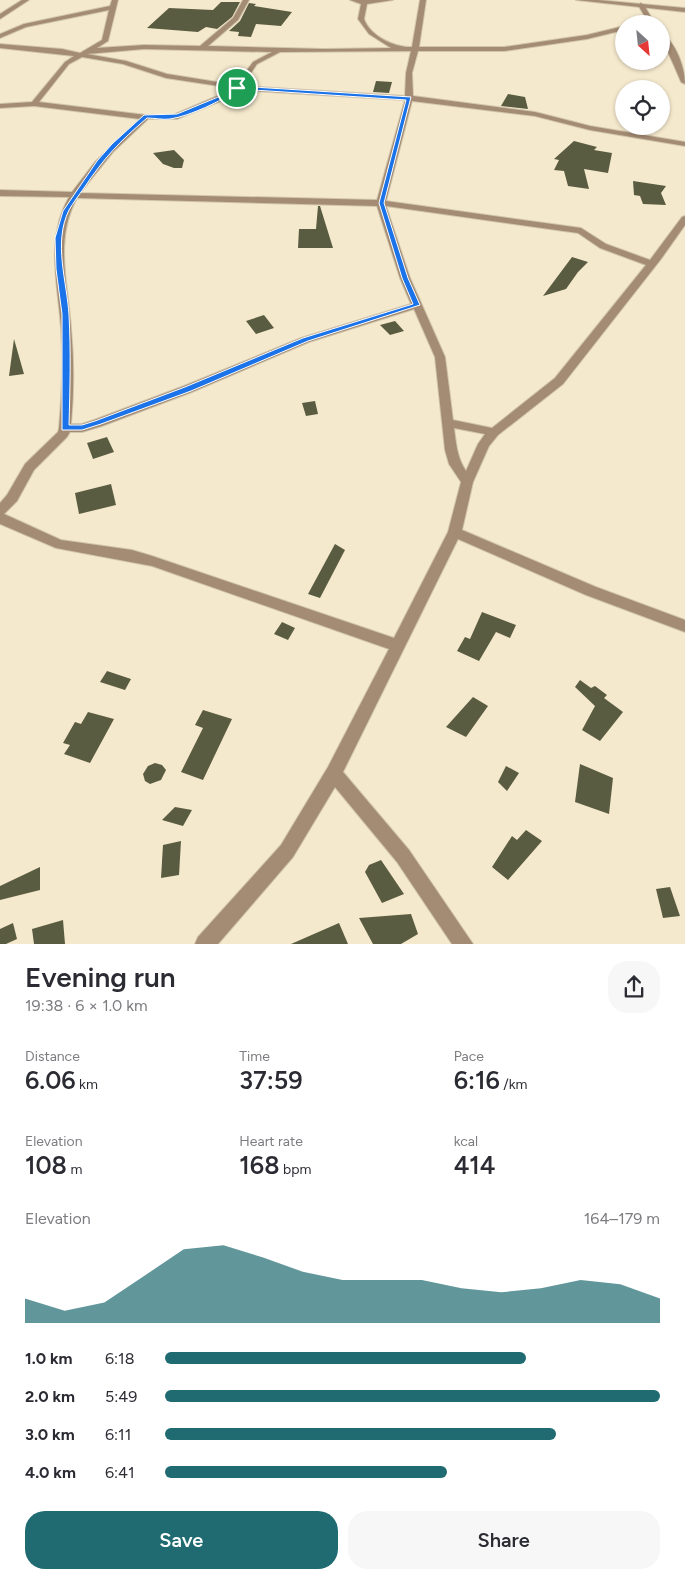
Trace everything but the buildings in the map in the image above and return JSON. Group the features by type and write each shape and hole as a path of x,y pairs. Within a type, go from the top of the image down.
{"street":[{"path":"0,17 26,0"},
{"path":"34,104 67,63 106,41 112,18 111,8 116,0"},
{"path":"201,48 236,19 246,0"},
{"path":"353,0 364,3 390,0"},
{"path":"423,0 415,50 409,73 409,98 382,203 405,278 440,357 449,422 449,438 455,464 467,482"},
{"path":"579,0 643,4 685,10"},
{"path":"364,3 361,18 362,24 376,36 400,49"},
{"path":"0,36 24,26 111,8"},
{"path":"0,46 55,51 90,51 144,46 284,49 415,50 487,47 511,49 587,38 615,30"},
{"path":"670,46 685,82"},
{"path":"0,106 34,104 169,118 225,96 237,88 255,63 284,49"},
{"path":"55,51 124,62 166,76 219,83 237,88 409,98 535,114 590,128 685,144"},
{"path":"0,511 12,498 29,467 63,434 65,428 67,375 65,314 58,238 66,211 75,194 113,145 146,116"},
{"path":"0,193 382,203 581,231 603,246 652,264"},
{"path":"205,944 287,851 334,773 455,532 467,482 484,444 494,432 560,381 685,219"},
{"path":"65,428 82,428 98,423 170,396 305,340 417,305"},
{"path":"449,422 494,432"},
{"path":"0,518 49,540 68,546 124,554 150,560 236,588 347,629 373,635 398,646"},
{"path":"455,532 591,591 685,626"},
{"path":"334,773 403,856 463,944"}],"route":[{"path":"237,88 409,98 382,203 405,278 417,305 305,340 188,389 98,423 82,428 65,428 67,375 65,314 58,238 66,211 75,194 113,145 146,116 169,118 225,96 237,88"}]}
